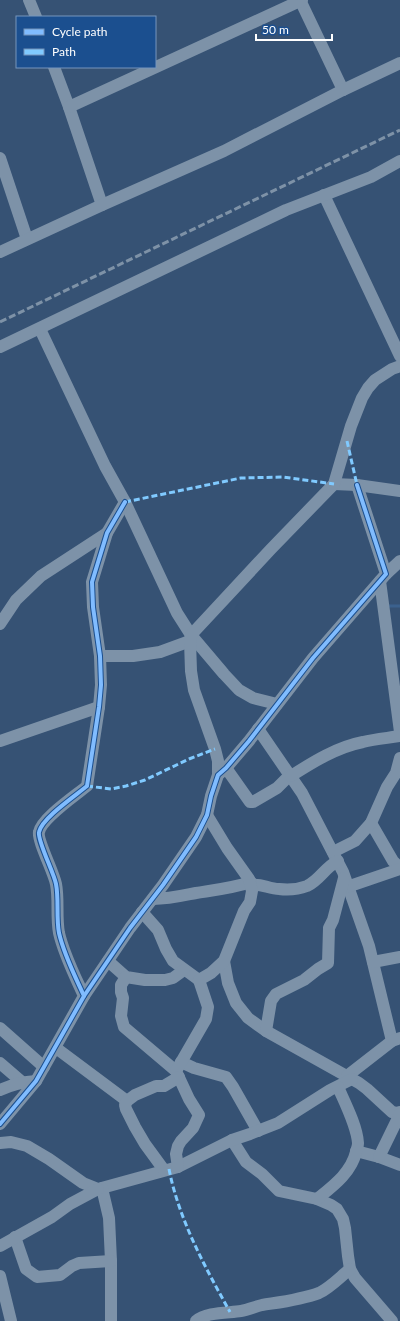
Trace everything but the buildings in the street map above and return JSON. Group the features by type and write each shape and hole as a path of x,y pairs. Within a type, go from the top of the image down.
{"street":[{"path":"29,0 36,16"},
{"path":"156,67 301,0 343,90"},
{"path":"0,252 224,151 343,90 400,63"},
{"path":"54,68 102,205"},
{"path":"69,107 154,68"},
{"path":"0,158 27,239"},
{"path":"0,348 286,210 371,177 400,161"},
{"path":"324,195 400,356"},
{"path":"40,328 105,466 125,502 190,638 239,690 253,698 277,704"},
{"path":"100,656 134,656 160,652 190,638 271,549 334,484 351,426 362,398 375,380 392,369 400,366"},
{"path":"334,484 357,485 400,491"},
{"path":"357,485 383,578 400,732"},
{"path":"84,996 68,959 59,933 56,884 39,839 39,832 50,815 87,786 101,685 100,656 93,607 92,582 107,533 125,502"},
{"path":"0,624 16,600 41,576 107,533"},
{"path":"0,1124 36,1081 84,996 130,928 196,837 207,815 211,796 222,772 258,729 313,658 383,578 400,561"},
{"path":"190,638 191,671 194,690 222,772 250,802 253,802 277,788 306,766 331,753 362,742 400,736"},
{"path":"0,741 99,707"},
{"path":"0,1246 52,1217 70,1204 100,1188 178,1167 232,1140 278,1123 323,1094 338,1087 396,1039 369,946 336,856 302,793 258,729"},
{"path":"153,898 176,898 251,884 279,889 306,886 320,876 336,856 355,840 370,824 387,787 396,773 400,758"},
{"path":"199,980 211,973 224,960 244,911 250,902 252,891 251,884 207,815"},
{"path":"346,882 400,869 370,824"},
{"path":"266,1031 271,1001 276,994 304,980 328,963 329,928 346,882"},
{"path":"142,912 158,930 173,961 199,980 208,1007 206,1019 179,1070 164,1086 156,1086 135,1095 127,1101 125,1105 145,1144 164,1170"},
{"path":"373,962 400,957"},
{"path":"224,960 228,983 236,1003 248,1018 266,1031 367,1089 392,1112 400,1113 379,1157"},
{"path":"108,961 126,976 156,981 173,978 184,970"},
{"path":"126,976 121,985 123,998 121,1016 124,1027 179,1070 189,1099 199,1115 193,1128 180,1141 176,1154 178,1167"},
{"path":"0,1028 44,1068"},
{"path":"56,1048 127,1101"},
{"path":"0,1063 22,1082"},
{"path":"179,1070 194,1068 226,1077 258,1131"},
{"path":"0,1090 22,1082 36,1081"},
{"path":"316,1199 332,1187 345,1174 354,1161 358,1144 353,1122 338,1087"},
{"path":"232,1140 246,1162 262,1174 279,1191 316,1199 337,1209 343,1219 345,1228 350,1269 358,1283 392,1321"},
{"path":"0,1143 11,1142 27,1146 49,1159 82,1183 100,1188"},
{"path":"356,1151 379,1157 400,1165"},
{"path":"100,1188 109,1218 112,1321"},
{"path":"15,1237 26,1269 37,1277 60,1275 72,1266 79,1263 111,1261"},
{"path":"196,1321 206,1316 222,1312 241,1311 305,1297 328,1288 350,1269"},
{"path":"0,1276 11,1321"}],"waterway":[{"path":"388,606 400,606"}],"railway":[{"path":"0,322 400,130"}],"marked path":[{"path":"347,441 357,485"},
{"path":"125,502 241,478 283,477 334,484"},
{"path":"87,786 111,789 126,786 145,780 189,759 215,749"},
{"path":"169,1169 173,1188 186,1225 211,1278 230,1312"}],"cycle path":[{"path":"84,996 130,928 163,885 196,837 207,815 218,775 249,741 313,658 386,574 357,485"},
{"path":"0,1124 36,1081 84,996 61,941 58,927 56,884 39,836 39,832 41,826 52,814 87,786 101,685 100,656 93,607 92,582 107,533 125,502"}]}
